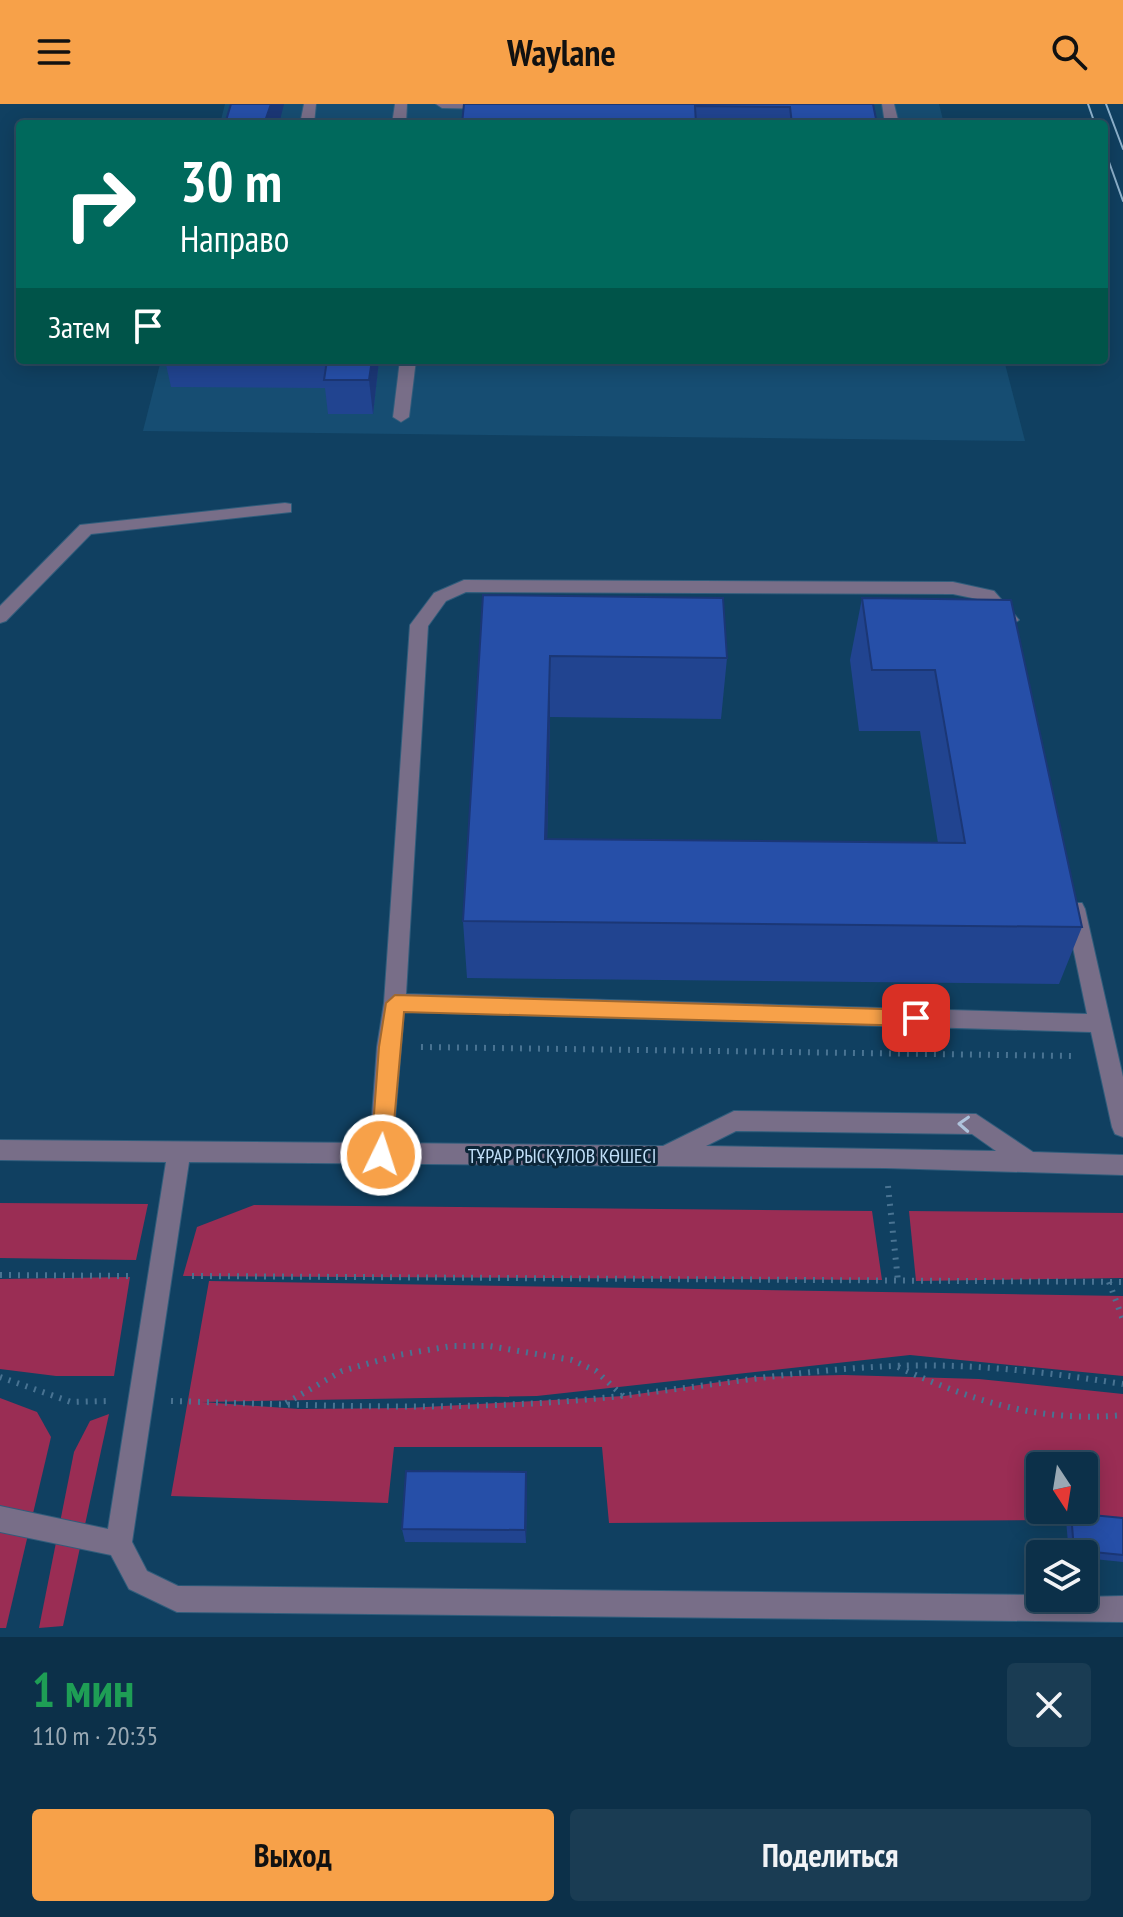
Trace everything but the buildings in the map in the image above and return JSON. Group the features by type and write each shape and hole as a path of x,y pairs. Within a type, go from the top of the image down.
{"street":[{"path":"442,104 504,105"},
{"path":"401,417 408,364"},
{"path":"0,617 86,529 285,508"},
{"path":"381,1155 388,1047 395,1003 419,625 440,597 464,586 953,588 988,595 1008,614 1015,645"},
{"path":"1070,887 1123,1127"},
{"path":"395,1003 1100,1023"},
{"path":"664,1157 734,1121 976,1124 1030,1163"},
{"name":"ТҰРАР РЫСҚҰЛОВ КӨШЕСІ","path":"0,1150 885,1158 1123,1165"},
{"path":"179,1154 119,1544 138,1580 177,1599 1123,1609"},
{"path":"0,1519 119,1544"}],"path":[{"path":"388,1047 1108,1057"},
{"path":"885,1158 898,1281"},
{"path":"0,1275 1123,1282"},
{"path":"1109,1282 1123,1320"},
{"path":"284,1405 342,1371 398,1355 451,1346 489,1346 572,1360 596,1371 624,1396"},
{"path":"0,1377 71,1402 142,1400 408,1408 624,1396 754,1377 895,1366 947,1366 1123,1384"},
{"path":"895,1366 963,1398 1039,1417 1094,1419 1123,1415"}],"shaded area":[{"path":"225,104 939,104 943,120 221,120"},
{"path":"160,364 1005,364 1025,441 143,431"},
{"path":"0,1203 148,1204 136,1260 0,1258"},
{"path":"254,1205 872,1211 882,1280 183,1276 197,1227"},
{"path":"909,1211 1123,1213 1123,1278 916,1281"},
{"path":"130,1277 114,1376 56,1376 0,1369 0,1279"},
{"path":"209,1281 1123,1296 1123,1376 910,1355 537,1396 202,1402 299,1409 408,1408 624,1396 754,1377 844,1375 979,1379 1123,1394 1123,1525 1098,1523 1098,1452 1026,1452 1026,1520 609,1523 602,1447 394,1447 388,1503 171,1496"},
{"path":"0,1398 37,1412 51,1437 6,1628 0,1628"},
{"path":"109,1414 63,1626 39,1628 74,1452 90,1421"}],"tram line":[{"path":"1088,104 1094,120"},
{"path":"1106,104 1123,149"},
{"path":"1108,159 1123,201"}],"route":[{"path":"381,1155 388,1047 395,1003 916,1018"}]}
